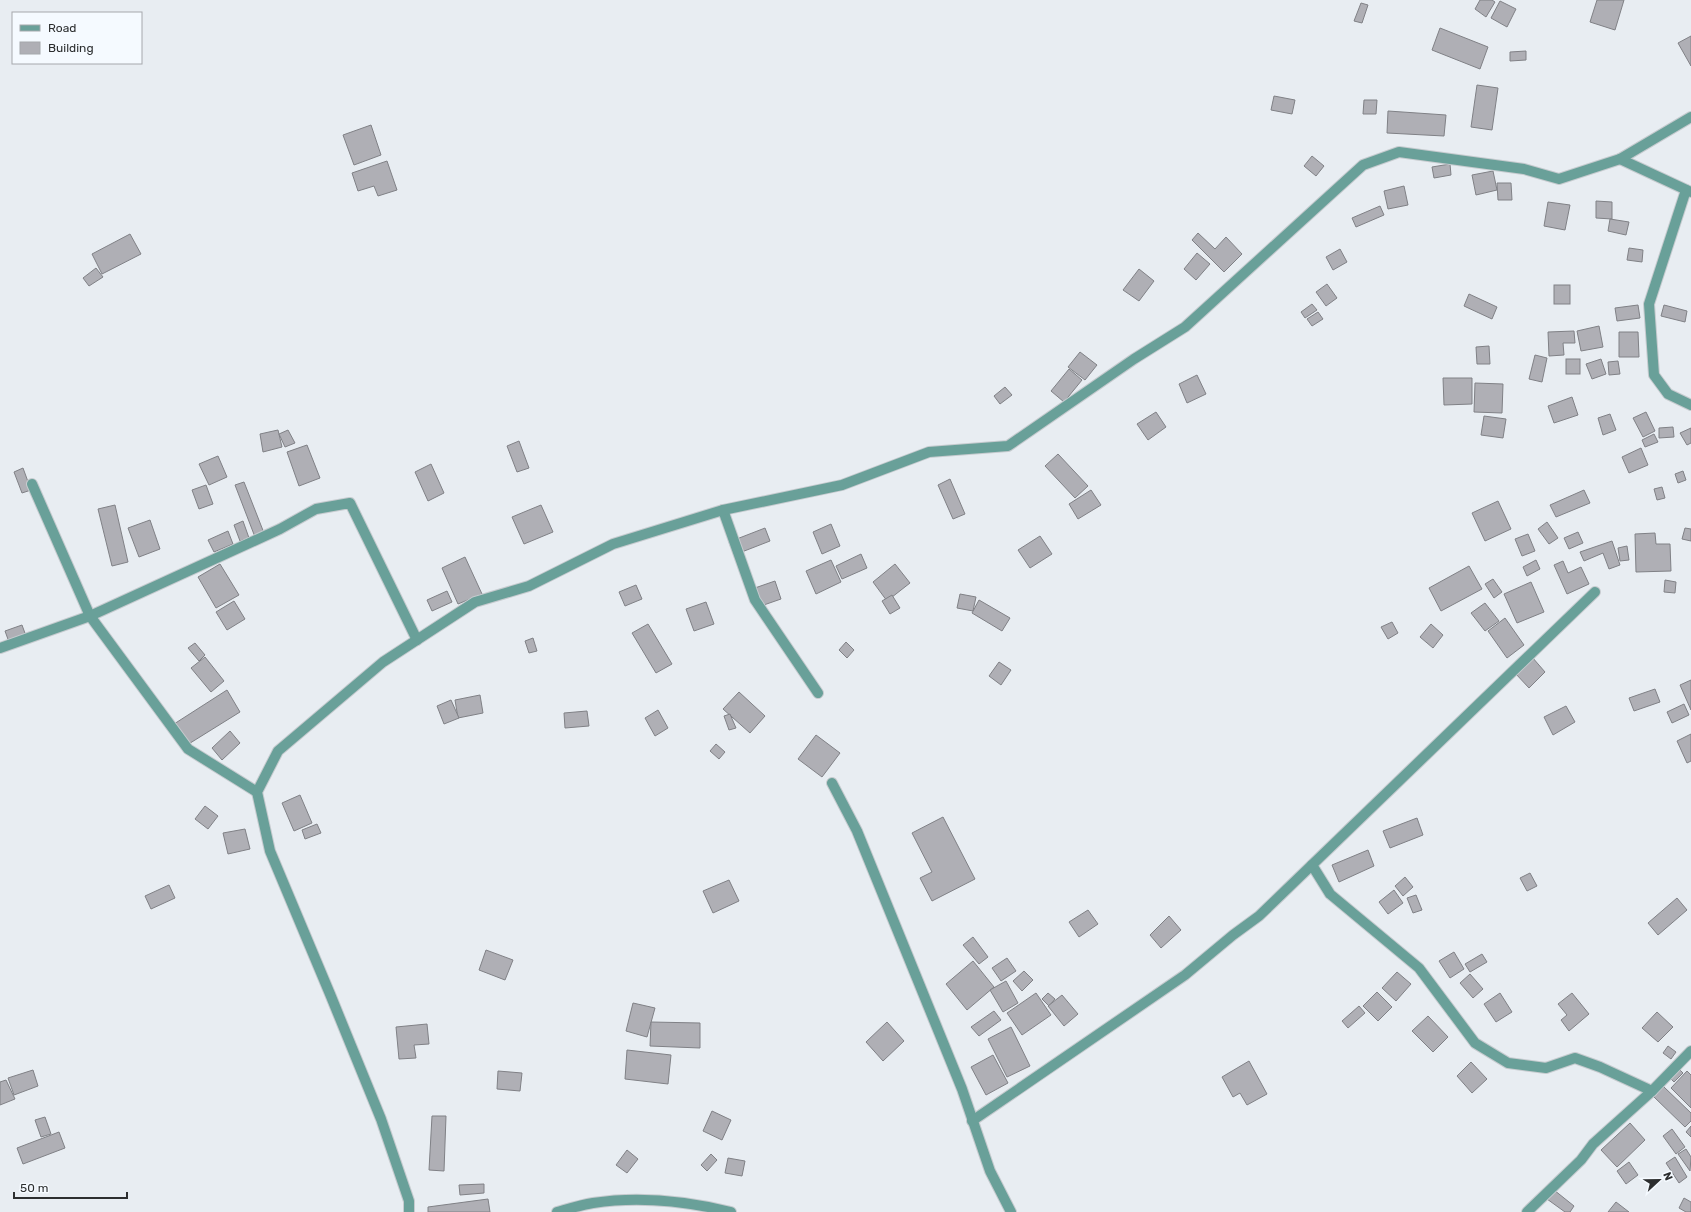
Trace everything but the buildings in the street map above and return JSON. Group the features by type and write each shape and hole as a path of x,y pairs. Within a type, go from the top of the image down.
{"street":[{"path":"416,1212 409,1201 378,1112 270,851 257,792 278,751 383,662 475,602 529,586 613,544 723,510 842,485 929,452 1008,446 1134,359 1185,327 1362,165 1399,152 1524,169 1559,179 1620,160 1691,117"},
{"path":"1620,160 1688,191 1649,304 1654,375 1668,394 1691,405"},
{"path":"32,484 90,616 188,749 257,792"},
{"path":"0,648 90,616 280,530 316,510 350,502 418,640"},
{"path":"723,510 755,600 818,693"},
{"path":"972,1121 1185,975 1233,935 1259,916 1595,592"},
{"path":"832,782 857,830 962,1089 990,1170 1011,1212"},
{"path":"1312,865 1330,894 1420,968 1474,1043 1508,1063 1546,1068 1575,1058 1652,1091"},
{"path":"1527,1212 1580,1160 1593,1144 1652,1091 1691,1052"},
{"path":"557,1212 592,1203 647,1200 703,1205 730,1212"},
{"path":"409,1201 410,1212"}]}
